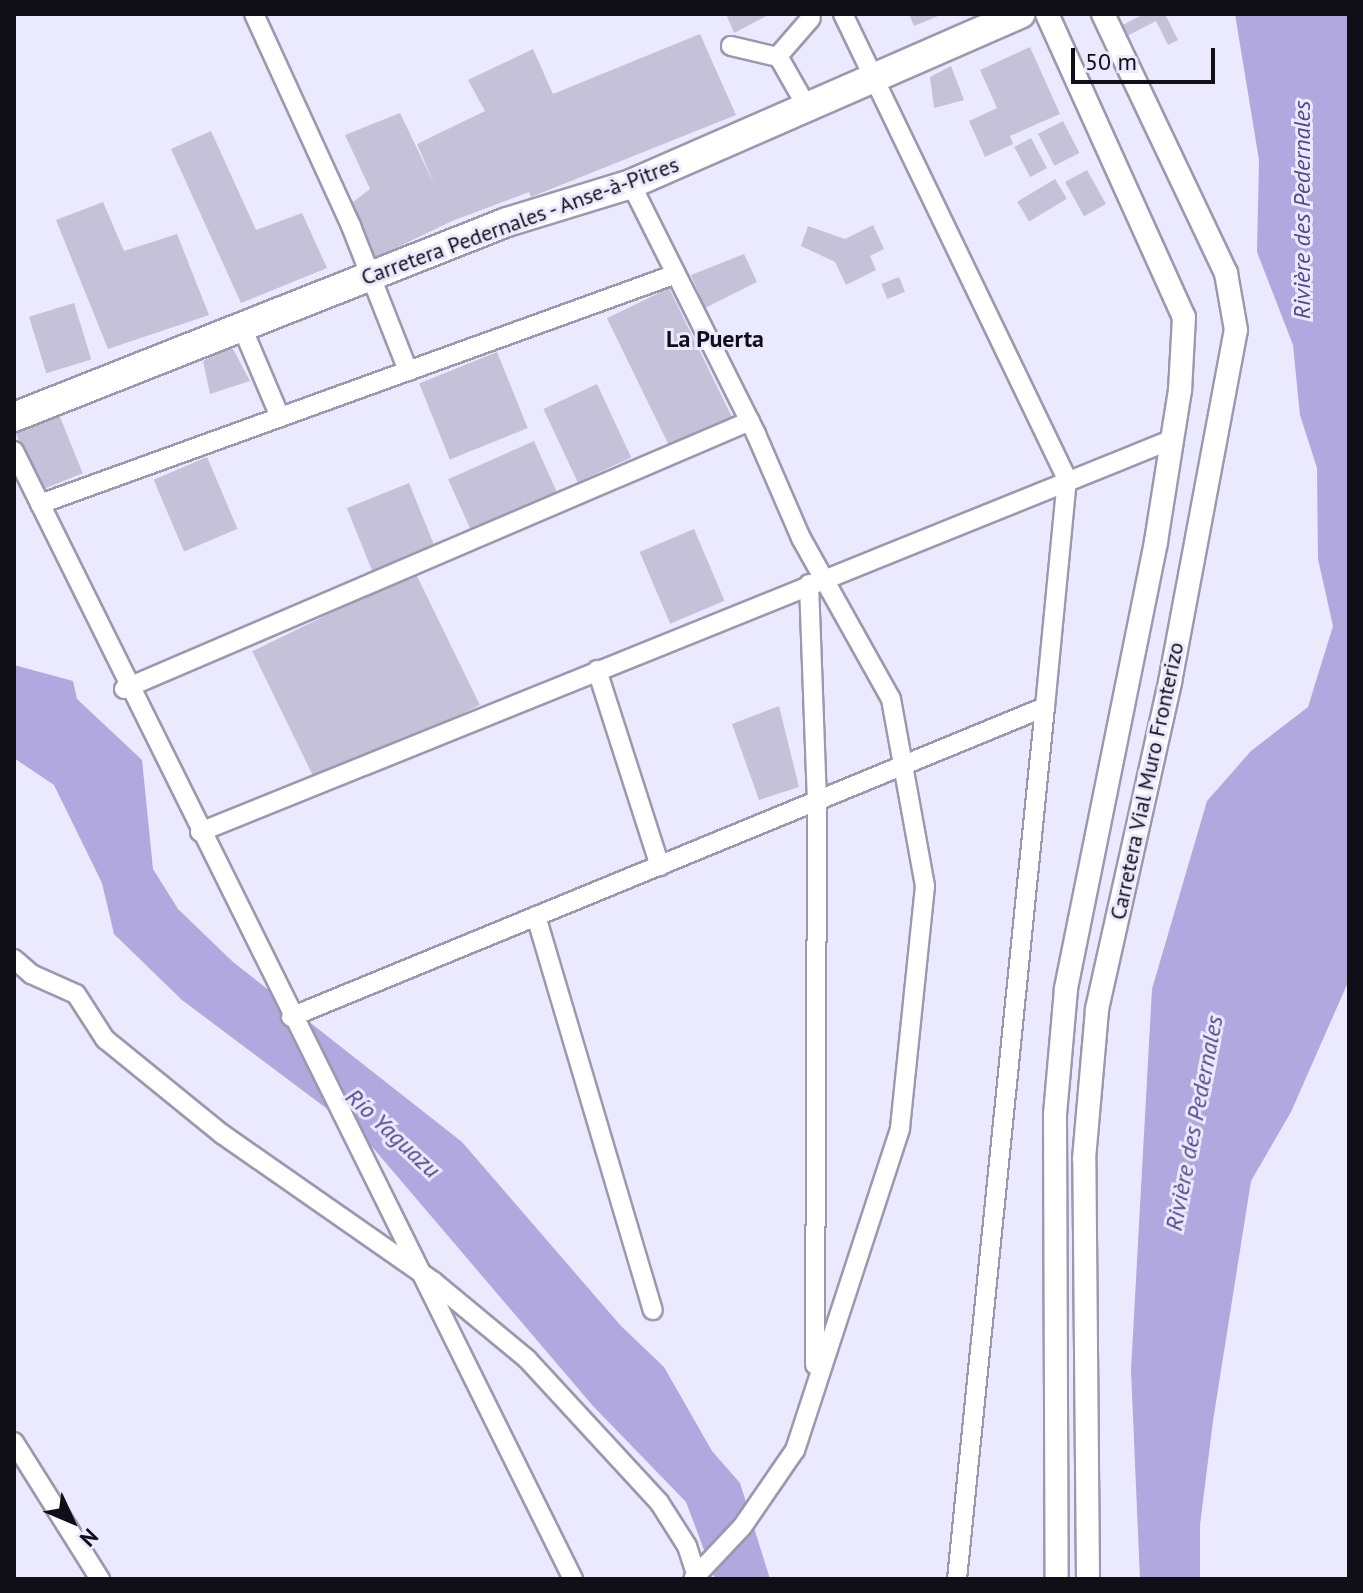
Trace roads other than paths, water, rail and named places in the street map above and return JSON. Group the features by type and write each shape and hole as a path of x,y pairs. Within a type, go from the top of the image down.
{"main road":[{"name":"Carretera Pedernales - Anse-à-Pitres","path":"14,417 507,222 631,184 1020,14"}],"street":[{"path":"254,14 351,226 408,371"},
{"path":"843,14 871,78 1067,479 957,1579"},
{"name":"Carretera Vial Muro Fronterizo","path":"1047,14 1184,317 1173,439 1066,989 1055,1114 1057,1579"},
{"name":"Carretera Vial Muro Fronterizo","path":"1088,1579 1084,1159 1097,1009 1170,682 1236,330 1226,273 1103,14"},
{"path":"778,57 811,18"},
{"path":"731,46 778,57 807,107"},
{"path":"631,184 750,421 818,581 891,699 925,886 900,1129 795,1450 742,1527 696,1577"},
{"path":"40,504 676,274"},
{"path":"242,327 280,417"},
{"path":"124,689 750,421"},
{"path":"200,832 1067,479 1173,439"},
{"path":"14,451 291,1017 573,1579"},
{"path":"815,1385 818,581"},
{"path":"597,670 660,866"},
{"path":"291,1017 1045,707"},
{"path":"536,916 653,1310"},
{"path":"14,959 31,974 76,994 105,1039 222,1134 434,1282 527,1359 659,1502 687,1546 696,1577"},
{"path":"14,1442 100,1579"}],"water":[{"name":"Rivière des Pedernales","path":"1235,14 1349,14 1349,980 1291,1112 1251,1181 1213,1421 1200,1525 1200,1579 1140,1579 1131,1370 1152,989 1207,801 1251,751 1308,707 1333,626 1318,559 1317,468 1300,415 1293,345 1257,252 1259,160"},
{"name":"Río Yaguazu","path":"14,665 73,681 77,699 142,760 153,869 178,909 233,962 462,1142 621,1326 664,1367 712,1451 740,1483 770,1579 715,1579 686,1502 593,1406 362,1135 182,1000 114,934 102,883 54,785 14,758"}],"district":[{"name":"La Puerta","path":"715,339"}]}
